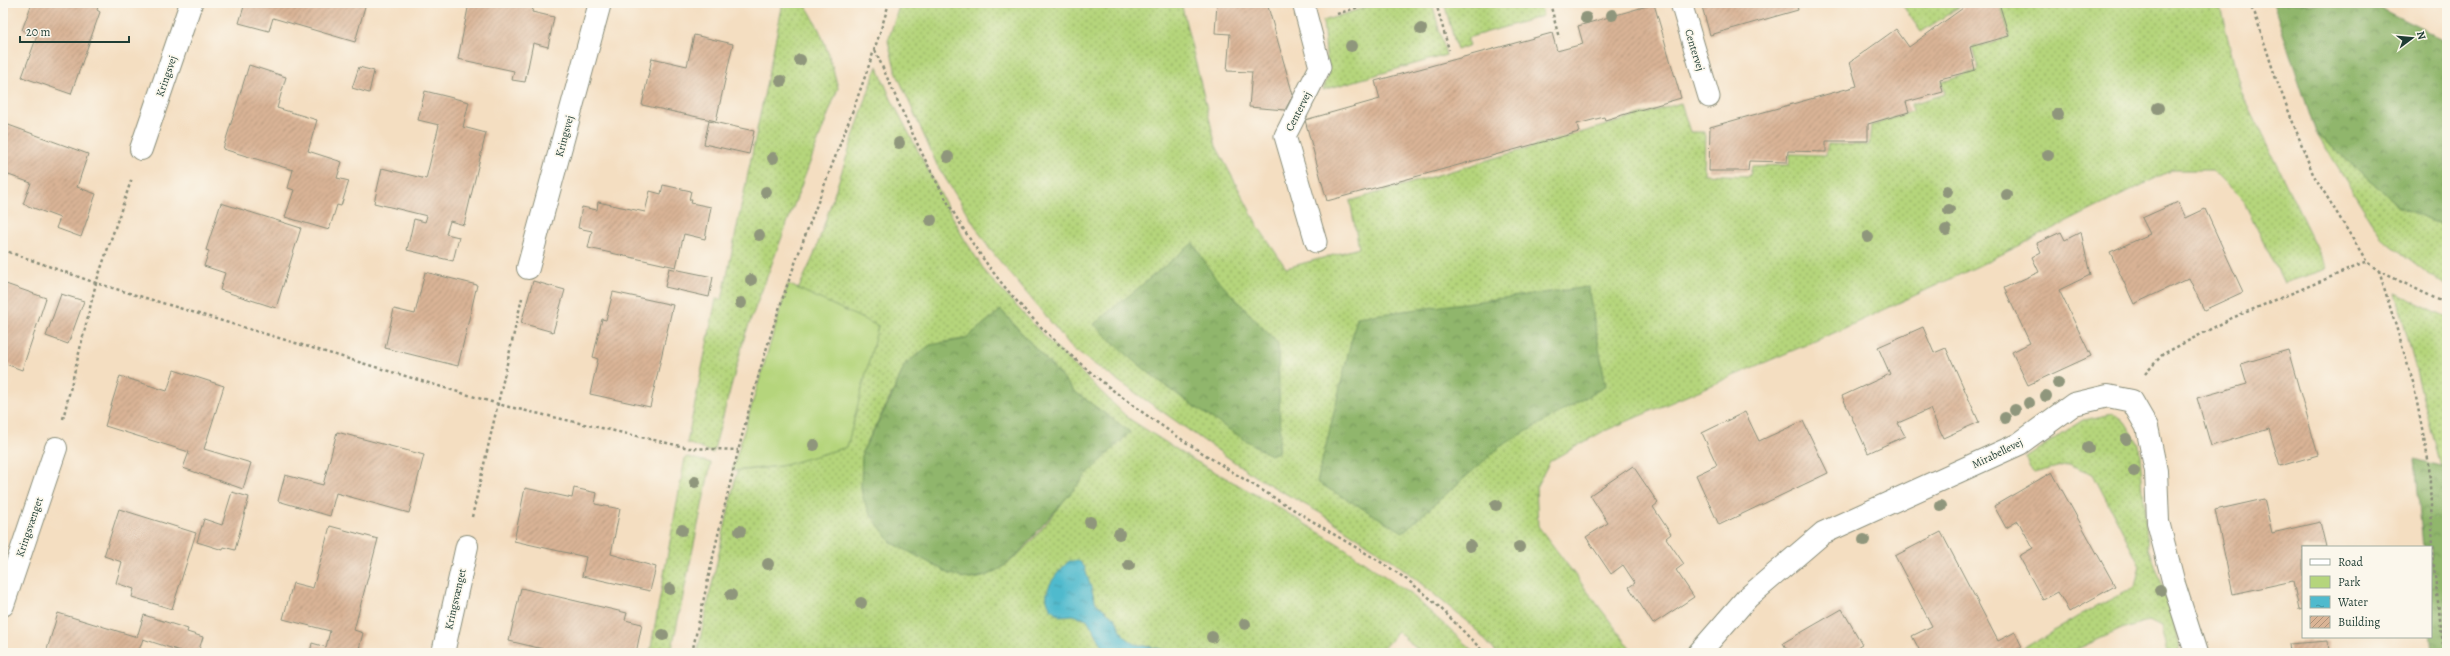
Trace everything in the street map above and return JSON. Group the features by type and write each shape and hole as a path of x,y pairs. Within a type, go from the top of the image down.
{"street":[{"name":"Kringsvej","path":"141,149 191,3"},
{"name":"Kringsvej","path":"528,268 600,3"},
{"name":"Mirabellevej","path":"1699,653 1747,598 1823,533 2019,444 2074,404 2108,396 2132,401"},
{"path":"2132,401 2147,427 2156,471 2158,522 2174,584 2196,653"},
{"name":"Kringsvænget","path":"3,605 56,448"},
{"name":"Kringsvænget","path":"443,653 468,546"}],"lane":[{"name":"Centervej","path":"1303,3 1320,67 1285,136 1316,242"},
{"name":"Centervej","path":"1681,3 1709,97"}],"path":[{"path":"692,653 738,450 788,284 875,50 889,3"},
{"path":"1436,3 1449,50"},
{"path":"1550,3 1559,38"},
{"path":"2248,3 2255,14 2275,76 2313,174 2367,262 2379,271 2447,304"},
{"path":"875,50 922,156 966,232 1009,292 1064,350 1135,408 1214,460 1415,586 1485,653"},
{"path":"56,448 96,283 141,149"},
{"path":"3,250 96,283 498,403 689,448 738,450"},
{"path":"2132,401 2143,376 2162,354 2232,318 2367,262"},
{"path":"468,546 528,268"},
{"path":"2379,271 2413,382 2430,464 2434,568 2444,653"}],"green space":[{"path":"783,3 804,3 821,33 838,88 745,335 713,453 687,443 716,299 722,300"},
{"path":"900,3 1181,3 1216,146 1259,228 1286,268 1359,248 1350,201 1681,103 1690,132 1705,132 1704,174 1750,176 1752,166 1789,165 1790,154 1826,155 1828,144 1869,145 1871,126 1912,111 1911,104 1945,94 1942,82 1979,70 1972,48 2010,37 2000,3 2219,3 2241,92 2327,269 2284,283 2243,200 2213,170 2172,170 1978,266 1836,332 1602,432 1550,461 1536,487 1538,526 1634,653 1497,653 1471,625 1395,562 1322,514 1256,477 1074,350 989,248 937,165 896,72 888,41"},
{"path":"1372,3 1432,3 1446,55 1323,90 1328,75 1323,21 1373,5"},
{"path":"1444,3 1540,3 1543,16 1467,38 1470,45 1457,50"},
{"path":"1901,3 1965,3 1921,32"},
{"path":"2273,3 2369,3 2447,41 2447,228 2398,205 2316,133"},
{"path":"877,66 891,99 963,237 988,276 1051,343 1128,418 1190,458 1274,505 1343,547 1414,597 1475,653 1421,653 1398,632 1379,653 697,653 737,471 781,466 878,326 798,290 814,255","holes":["1001,310 1074,391 1130,432 1086,474 1034,538 1019,554 1003,567 986,576 969,579 862,452 898,382 944,342 965,339"]},
{"path":"2316,133 2398,205 2447,228 2447,288 2382,238"},
{"path":"1193,243 1214,276 1278,344 1280,435 1278,452 1270,455 1200,411 1135,361 1094,324"},
{"path":"788,284 878,326 847,447 781,466 732,471"},
{"path":"1588,287 1606,386 1501,446 1403,532 1317,482 1357,317"},
{"path":"2396,293 2447,317 2447,468 2441,467"},
{"path":"1001,310 1074,391 1130,432 1086,475 1018,554 1000,569 986,576 969,579 950,574 891,542 870,514 863,498 861,488 862,452 891,398 905,364 930,345 965,339"},
{"path":"2113,414 2125,422 2139,444 2148,549 2172,613 2180,653 2167,653 2161,627 2149,621 2124,628 2068,653 2017,653 2082,614 2135,587 2140,565 2093,474 2068,464 2035,473 2029,467 2026,457 2083,420"},
{"path":"688,457 711,463 671,653 650,653 685,458"},
{"path":"2415,459 2447,468 2447,653 2433,653 2432,546 2423,546"}],"water":[{"path":"1069,561 1079,561 1084,566 1096,603 1115,618 1124,636 1135,644 1166,650 1171,653 1107,653 1087,619 1073,615 1060,616 1052,609 1048,602 1048,588 1057,574"}],"building":[{"path":"32,3 99,3 97,10 100,12 71,94 22,77 37,36 22,30"},
{"path":"245,3 366,3 355,42 273,18 269,31 239,23"},
{"path":"469,3 512,3 533,8 532,12 554,17 548,47 533,43 525,82 512,80 514,71 458,59"},
{"path":"1217,3 1267,3 1293,95 1285,110 1249,107 1252,72 1227,71 1230,34 1215,33"},
{"path":"1701,3 1796,3 1798,10 1710,35"},
{"path":"1970,3 1999,3 2009,36 1970,47 1975,70 1940,79 1943,92 1906,102 1909,112 1868,124 1868,141 1826,141 1826,152 1788,151 1787,162 1749,161 1748,171 1709,171 1710,127 1857,86 1850,62 1896,29 1909,47"},
{"path":"1654,4 1681,98 1605,120 1604,117 1577,124 1579,132 1327,201 1305,120 1380,99 1375,81 1552,33 1557,51 1583,44 1578,26"},
{"path":"694,35 733,44 716,121 642,105 652,58 687,66"},
{"path":"249,65 286,77 277,108 317,120 308,151 342,162 337,178 349,181 341,206 337,205 329,230 285,217 294,190 288,188 293,170 223,149"},
{"path":"359,67 374,71 369,93 352,88"},
{"path":"425,91 469,102 463,127 486,133 464,225 450,221 446,234 459,237 453,261 407,250 414,219 425,222 427,216 374,203 382,168 426,179 439,125 418,120"},
{"path":"709,121 754,131 749,154 704,144"},
{"path":"3,123 88,154 77,187 96,194 81,237 56,228 60,218 23,204 31,183 3,173"},
{"path":"663,185 691,191 689,200 692,200 691,203 711,207 705,239 684,234 676,267 588,248 592,231 578,228 582,207 597,210 598,202 645,212 650,191 661,194"},
{"path":"2178,202 2186,218 2205,209 2243,292 2204,310 2189,278 2134,304 2110,252 2150,234 2142,218"},
{"path":"221,203 301,228 276,308 220,290 225,273 204,266 209,251 206,250"},
{"path":"2061,232 2065,240 2081,232 2090,275 2059,290 2091,356 2028,385 2012,352 2030,343 2004,288 2039,272 2032,257 2041,252 2037,243"},
{"path":"669,268 713,277 709,297 665,287"},
{"path":"425,272 477,285 458,366 385,348 394,309 415,314"},
{"path":"533,281 565,290 553,332 521,323"},
{"path":"3,283 46,298 22,370 3,363"},
{"path":"613,292 673,305 650,407 590,394 598,359 593,357 602,319 606,320"},
{"path":"61,294 84,301 68,344 46,336"},
{"path":"1923,327 1934,353 1946,348 1979,422 1943,438 1930,409 1898,423 1905,436 1868,453 1842,396 1890,374 1878,347"},
{"path":"2288,350 2318,455 2280,466 2269,429 2211,446 2197,398 2247,384 2241,364"},
{"path":"174,370 224,386 204,449 251,463 243,489 183,468 189,452 105,426 120,376 167,391"},
{"path":"1745,412 1759,441 1803,421 1828,473 1719,525 1696,475 1717,465 1702,433"},
{"path":"337,432 424,455 409,513 336,493 330,516 278,501 285,475 323,485"},
{"path":"1633,466 1658,503 1653,507 1671,534 1666,538 1684,564 1676,570 1694,597 1653,624 1629,587 1635,583 1623,565 1611,574 1586,537 1608,523 1590,495"},
{"path":"2052,472 2115,586 2069,612 2058,592 2043,600 2019,556 2033,548 2018,521 2006,528 1994,506"},
{"path":"525,488 572,498 574,488 597,493 595,504 620,509 611,554 656,567 650,591 582,576 586,557 514,541"},
{"path":"232,492 249,497 235,550 224,547 223,550 197,542 204,519 222,525"},
{"path":"2264,499 2272,533 2320,522 2326,546 2302,546 2302,609 2299,610 2293,581 2233,594 2215,510"},
{"path":"119,509 196,533 172,609 132,597 134,589 116,583 122,562 104,556"},
{"path":"330,526 378,539 354,630 363,633 358,653 310,653 312,643 326,647 330,631 283,619 293,583 313,588"},
{"path":"1941,532 1998,641 2015,632 2022,647 2011,653 2005,653 2002,648 1992,653 1921,653 1912,636 1932,626 1895,556"},
{"path":"521,588 627,613 625,620 642,624 636,653 560,653 509,641"},
{"path":"1842,609 1862,644 1847,653 1789,653 1783,643"},
{"path":"58,613 137,637 144,615 188,629 187,632 203,637 198,653 179,653 180,651 143,639 138,653 46,653"},
{"path":"2328,641 2329,653 2290,653 2289,644"}]}
